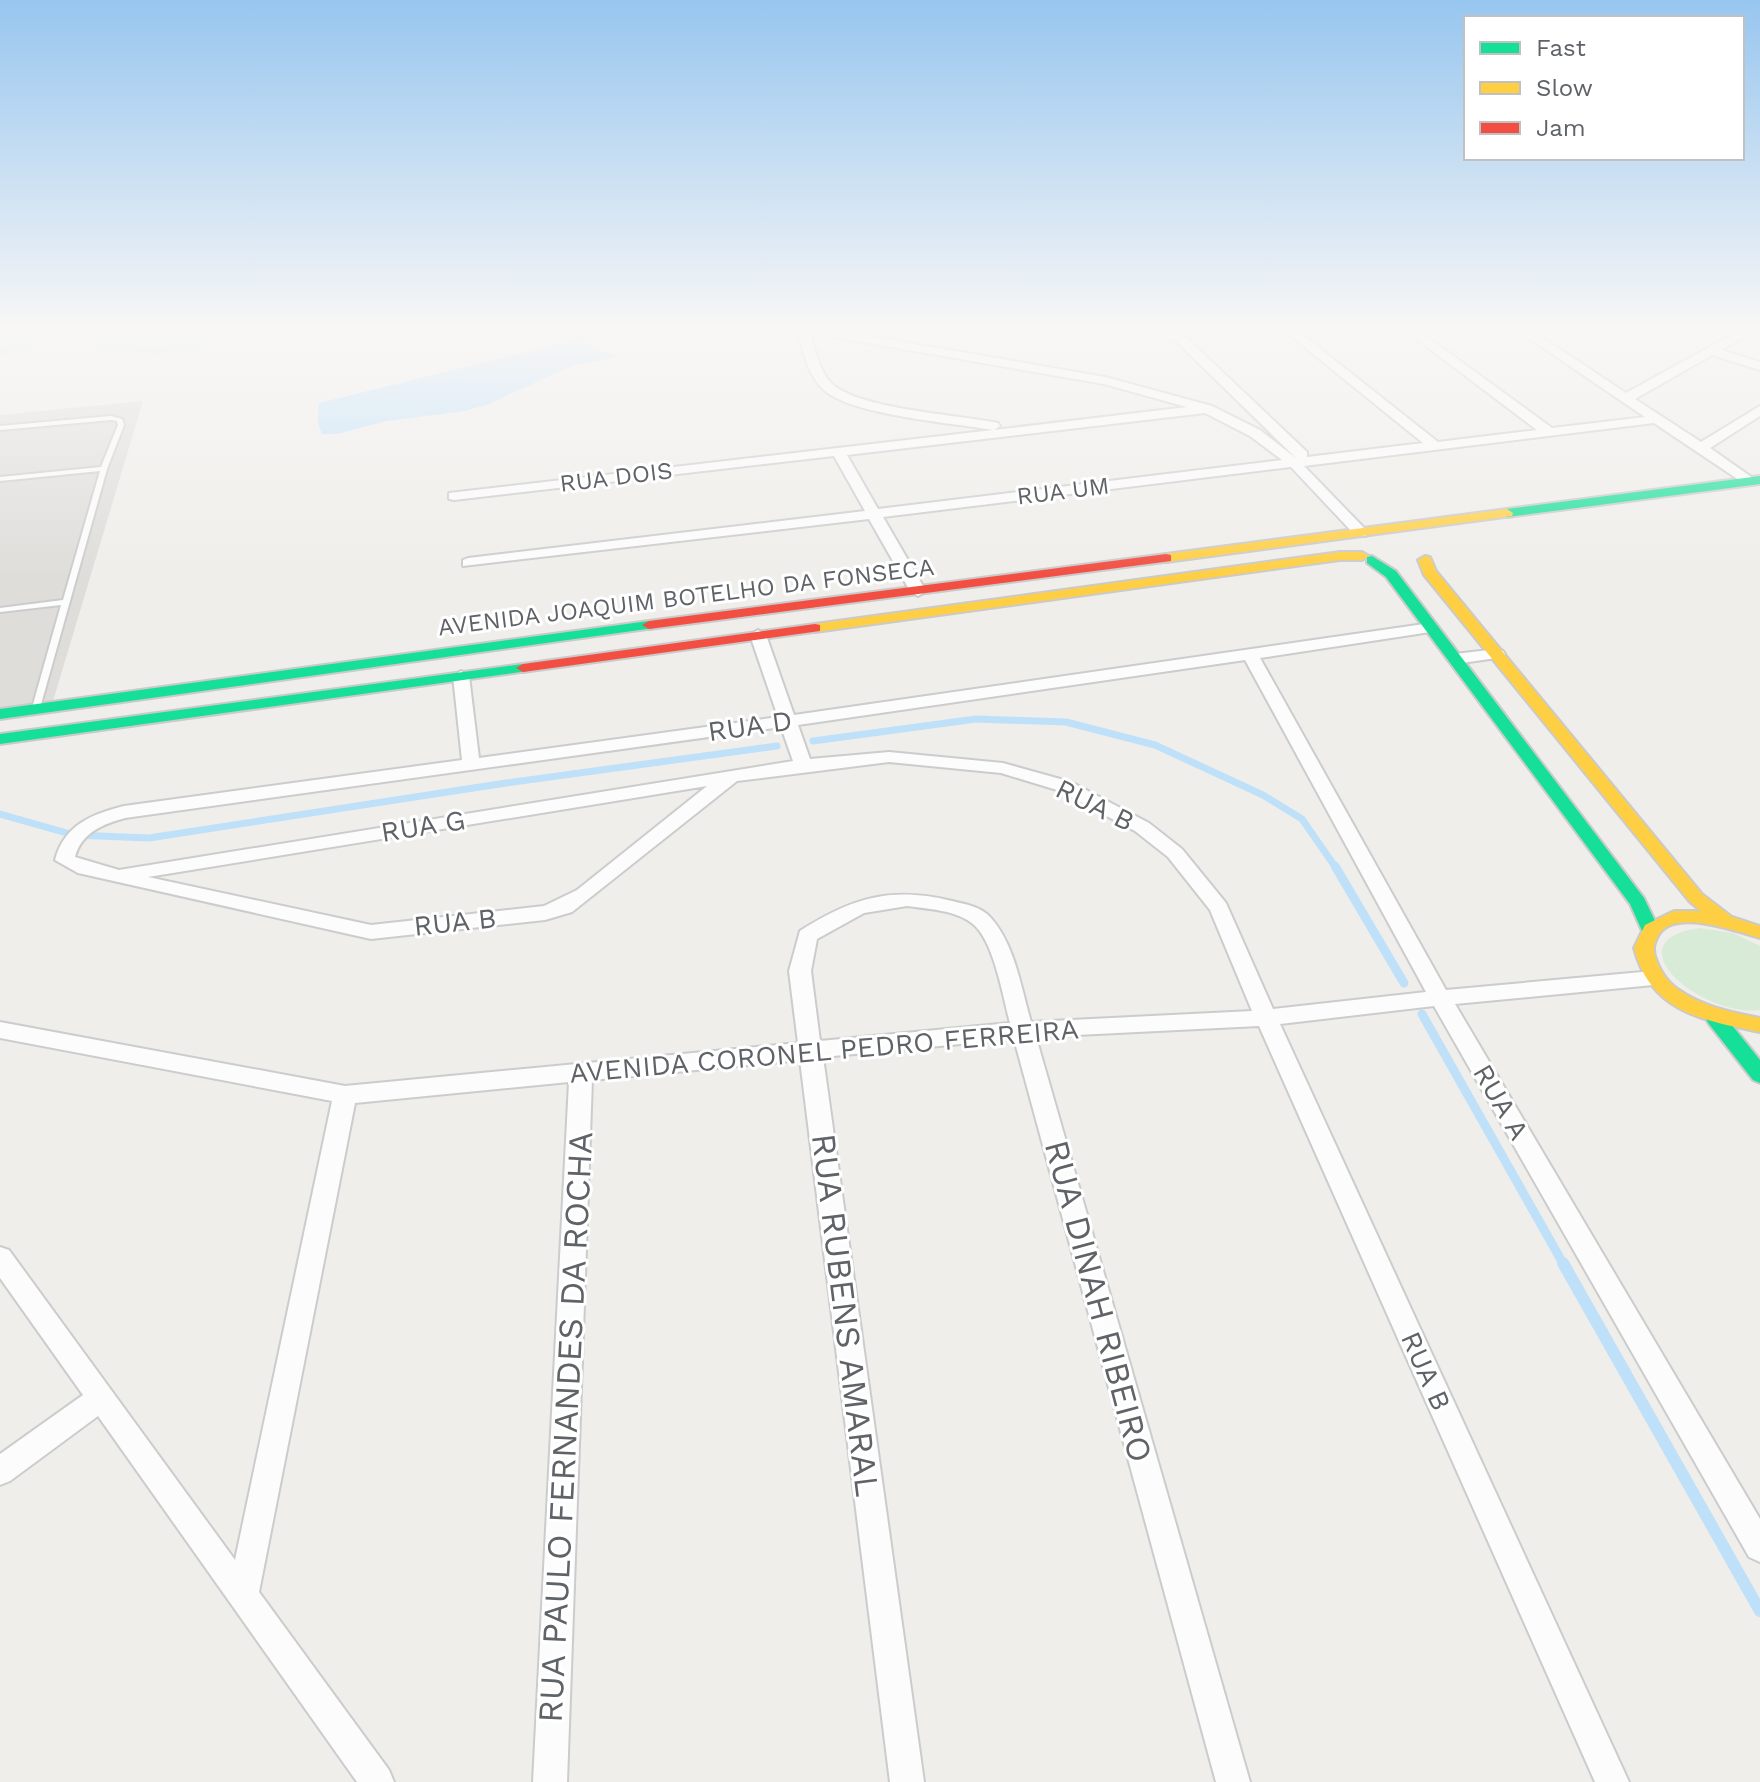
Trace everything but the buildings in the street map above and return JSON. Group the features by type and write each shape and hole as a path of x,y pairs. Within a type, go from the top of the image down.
{"street":[{"path":"918,411 1017,431"},
{"name":"RUA DOIS","path":"454,496 1188,411"},
{"path":"1211,411 1255,433 1301,462"},
{"path":"1251,411 1301,462 1361,533 1348,546 1391,574 1638,902 1650,929"},
{"path":"1391,411 1435,446"},
{"path":"1521,411 1549,432"},
{"path":"1646,411 1755,480"},
{"path":"1701,448 1756,414"},
{"name":"RUA UM","path":"468,563 1657,419"},
{"path":"838,451 918,591"},
{"name":"AVENIDA JOAQUIM BOTELHO DA FONSECA","path":"0,714 1755,480"},
{"path":"1415,527 1432,549 1429,572 1696,898 1723,918 1760,932"},
{"path":"0,739 1340,556 1407,564 1432,549"},
{"name":"RUA D","path":"74,835 98,818 124,812 788,721 1431,628"},
{"path":"758,635 803,765"},
{"name":"RUA A","path":"1249,653 1440,998 1760,1547"},
{"path":"1455,659 1497,654"},
{"path":"461,676 471,764"},
{"name":"RUA B","path":"74,835 66,848 65,860 116,876 371,932 545,913 565,907 731,776 803,765 889,757 1003,768 1064,786 1142,827 1175,853 1219,908 1612,1782"},
{"name":"RUA G","path":"116,876 731,776"},
{"name":"RUA DINAH RIBEIRO","path":"886,898 919,899 962,910 984,921 1002,957 1233,1782"},
{"name":"RUA RUBENS AMARAL","path":"886,898 842,913 807,936 800,971 907,1782"},
{"path":"1723,918 1681,916 1650,929 1642,943 1642,960 1653,978 1669,994 1716,1019 1760,1025"},
{"name":"AVENIDA CORONEL PEDRO FERREIRA","path":"0,1030 345,1095 1024,1030 1266,1018 1653,978"},
{"path":"1716,1019 1760,1075"},
{"name":"RUA PAULO FERNANDES DA ROCHA","path":"550,1782 581,1071"},
{"path":"243,1595 345,1095"},
{"path":"0,1258 377,1782"},
{"path":"0,1471 101,1398"}],"lane":[{"path":"0,428 120,420 121,425 104,469 36,708"},
{"path":"0,479 104,469"},
{"path":"0,610 65,602"}],"shaded area":[{"path":"39,411 140,411 53,701 0,710 0,415"}],"green space":[{"path":"1699,928 1733,933 1760,946 1760,1010 1714,1003 1675,977 1664,962 1663,948 1673,936"}],"water":[{"path":"319,411 464,411 386,421 337,434 322,434"}],"waterway":[{"path":"813,741 976,719 1066,722 1155,745 1263,795 1302,819 1336,868"},
{"path":"0,814 74,835 149,838 506,783 777,746"},
{"path":"1335,866 1404,983"},
{"path":"1422,1014 1564,1265"},
{"path":"1563,1263 1760,1611"}],"traffic: fast":[{"path":"1507,513 1760,480"},
{"path":"1372,560 1391,574 1638,902 1650,929"},
{"path":"0,714 649,625"},
{"path":"0,739 523,668"},
{"path":"1716,1019 1760,1075"}],"traffic: slow":[{"path":"1166,558 1507,513"},
{"path":"815,628 1340,556 1362,556"},
{"path":"1425,560 1429,572 1696,898 1723,918"},
{"path":"1760,932 1710,917 1674,917 1652,929 1643,948 1650,972 1671,995 1708,1014 1760,1025"}],"traffic: jam":[{"path":"649,625 1166,558"},
{"path":"523,668 815,628"}]}
